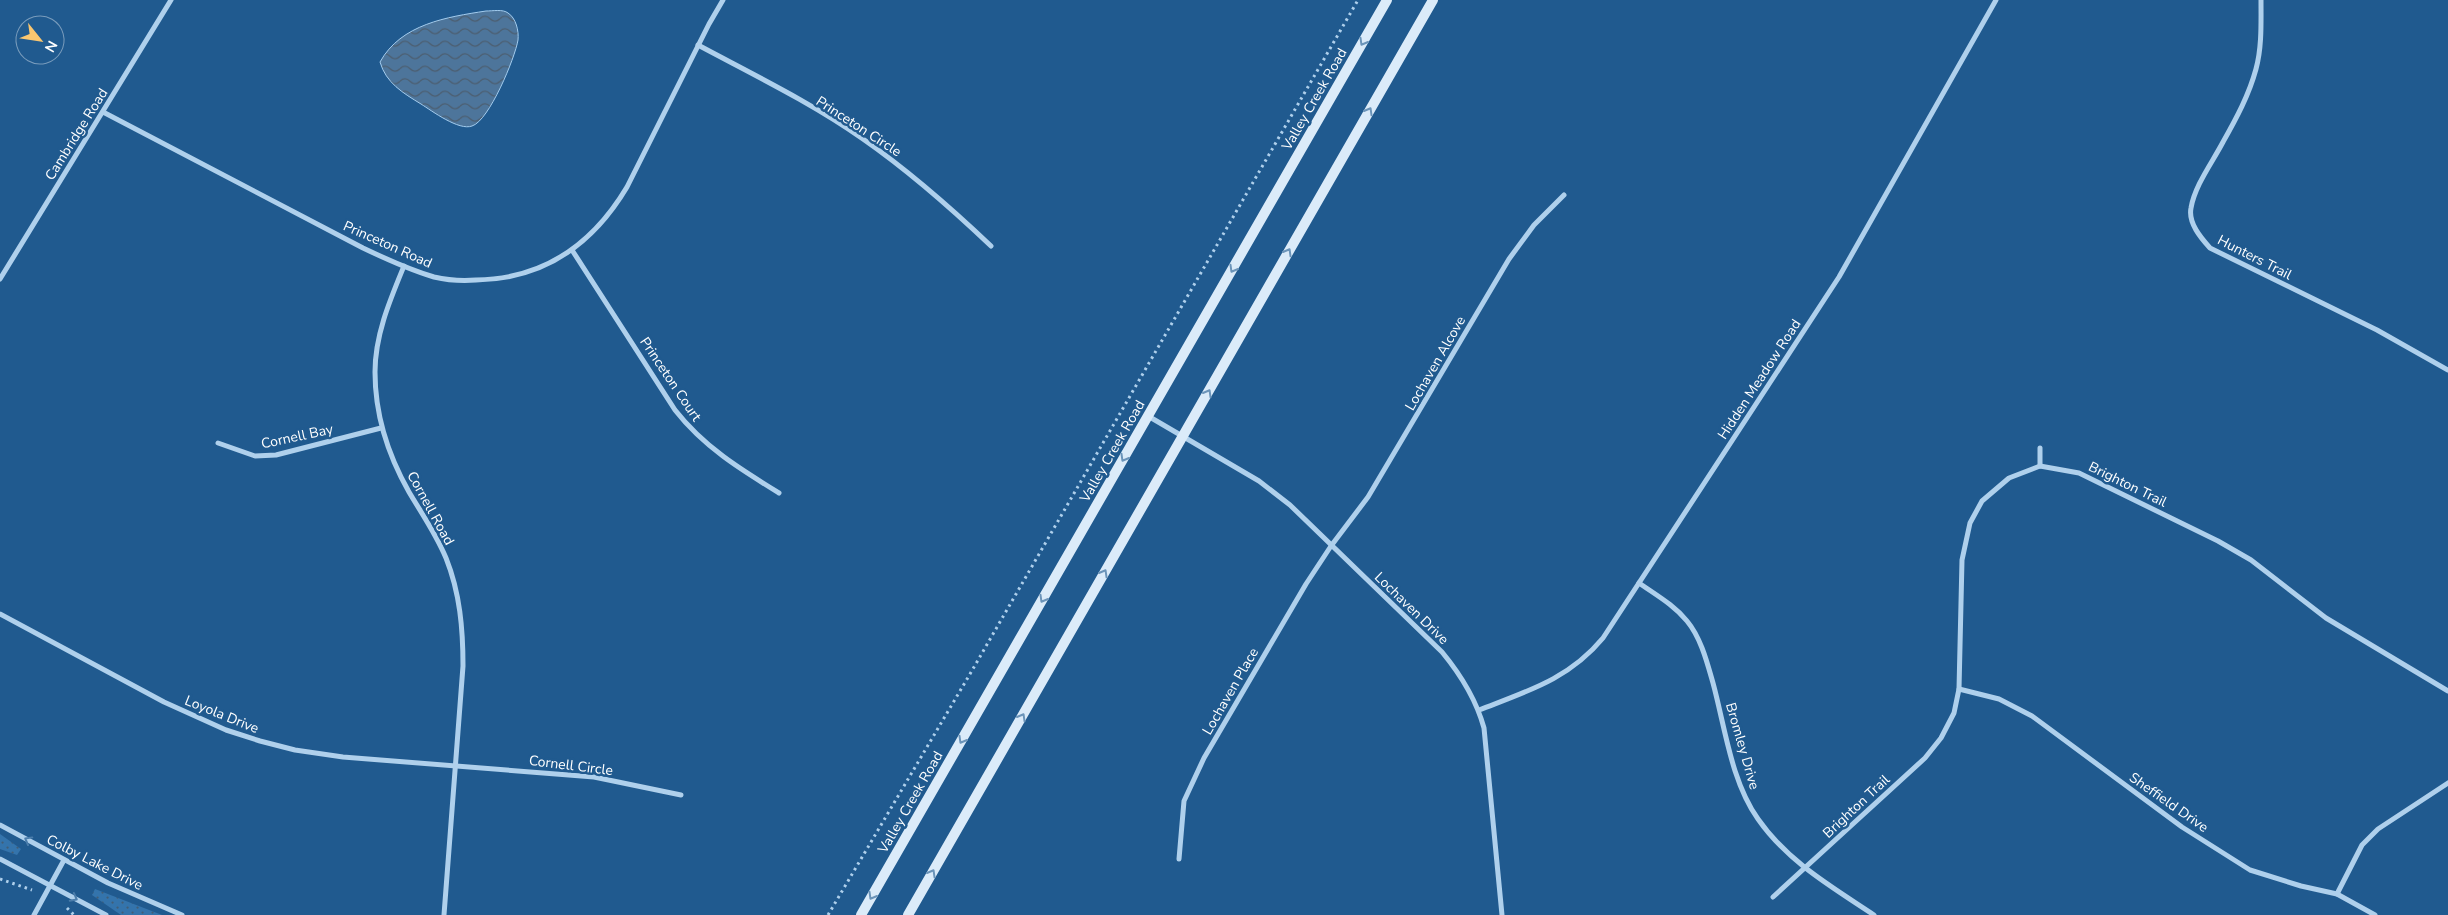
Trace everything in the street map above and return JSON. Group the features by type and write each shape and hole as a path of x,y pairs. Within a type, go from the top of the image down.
{"main road":[{"name":"Valley Creek Road","path":"861,915 1387,0"},
{"path":"908,915 1433,0"}],"street":[{"name":"Cambridge Road","path":"0,278 171,0"},
{"name":"Princeton Road","path":"103,112 363,248 404,266 436,277 465,280 496,280 525,274 572,250 594,232 618,203 698,45 723,0"},
{"name":"Hidden Meadow Road","path":"1479,710 1539,687 1564,674 1587,657 1603,638 1838,277 1996,0"},
{"name":"Hunters Trail","path":"2261,0 2261,37 2257,68 2235,121 2196,190 2190,210 2196,232 2210,248 2377,330 2448,370"},
{"name":"Princeton Circle","path":"698,45 837,121 864,139 944,202 991,246"},
{"name":"Lochaven Alcove","path":"1331,546 1357,514 1377,483 1509,259 1534,225 1564,195"},
{"name":"Princeton Court","path":"572,250 675,410 691,431 714,451 779,493"},
{"name":"Cornell Road","path":"404,266 388,304 379,336 375,371 381,428 394,463 408,491 432,528 446,559 457,594 463,628 464,666 444,915"},
{"name":"Lochaven Drive","path":"1148,416 1259,481 1290,505 1442,652 1465,682 1479,710 1487,747 1502,915"},
{"name":"Cornell Bay","path":"218,443 255,456 276,455 381,428"},
{"path":"2040,448 2040,466"},
{"name":"Brighton Trail","path":"1773,897 1925,758 1941,738 1950,722 1960,689 1962,560 1970,523 1982,500 2010,478 2040,466 2079,473 2218,541 2251,560 2326,618 2448,691"},
{"name":"Lochaven Place","path":"1180,859 1184,802 1196,776 1301,592 1331,546"},
{"name":"Bromley Drive","path":"1639,583 1676,608 1688,622 1708,663 1744,795 1757,818 1804,869 1874,915"},
{"name":"Loyola Drive","path":"0,614 164,702 226,730 296,750 343,757 456,766"},
{"name":"Sheffield Drive","path":"1960,689 1999,700 2032,716 2182,827 2250,870 2301,886 2337,894 2375,915"},
{"name":"Cornell Circle","path":"456,766 594,777 681,795"},
{"path":"2337,894 2362,845 2378,829 2448,783"},
{"name":"Colby Lake Drive","path":"0,825 122,890 182,915"},
{"path":"0,859 106,915"},
{"path":"34,915 64,860"}],"path":[{"path":"828,915 970,674 1358,0"},
{"path":"0,879 23,888"}],"shaded area":[{"path":"0,834 21,849 17,855 0,849"},
{"path":"95,889 162,915 121,915 92,895"}],"water":[{"path":"498,10 511,15 516,25 518,40 507,74 486,113 479,122 467,127 453,123 402,91 386,76 380,62 389,49 412,31 426,24"}]}
